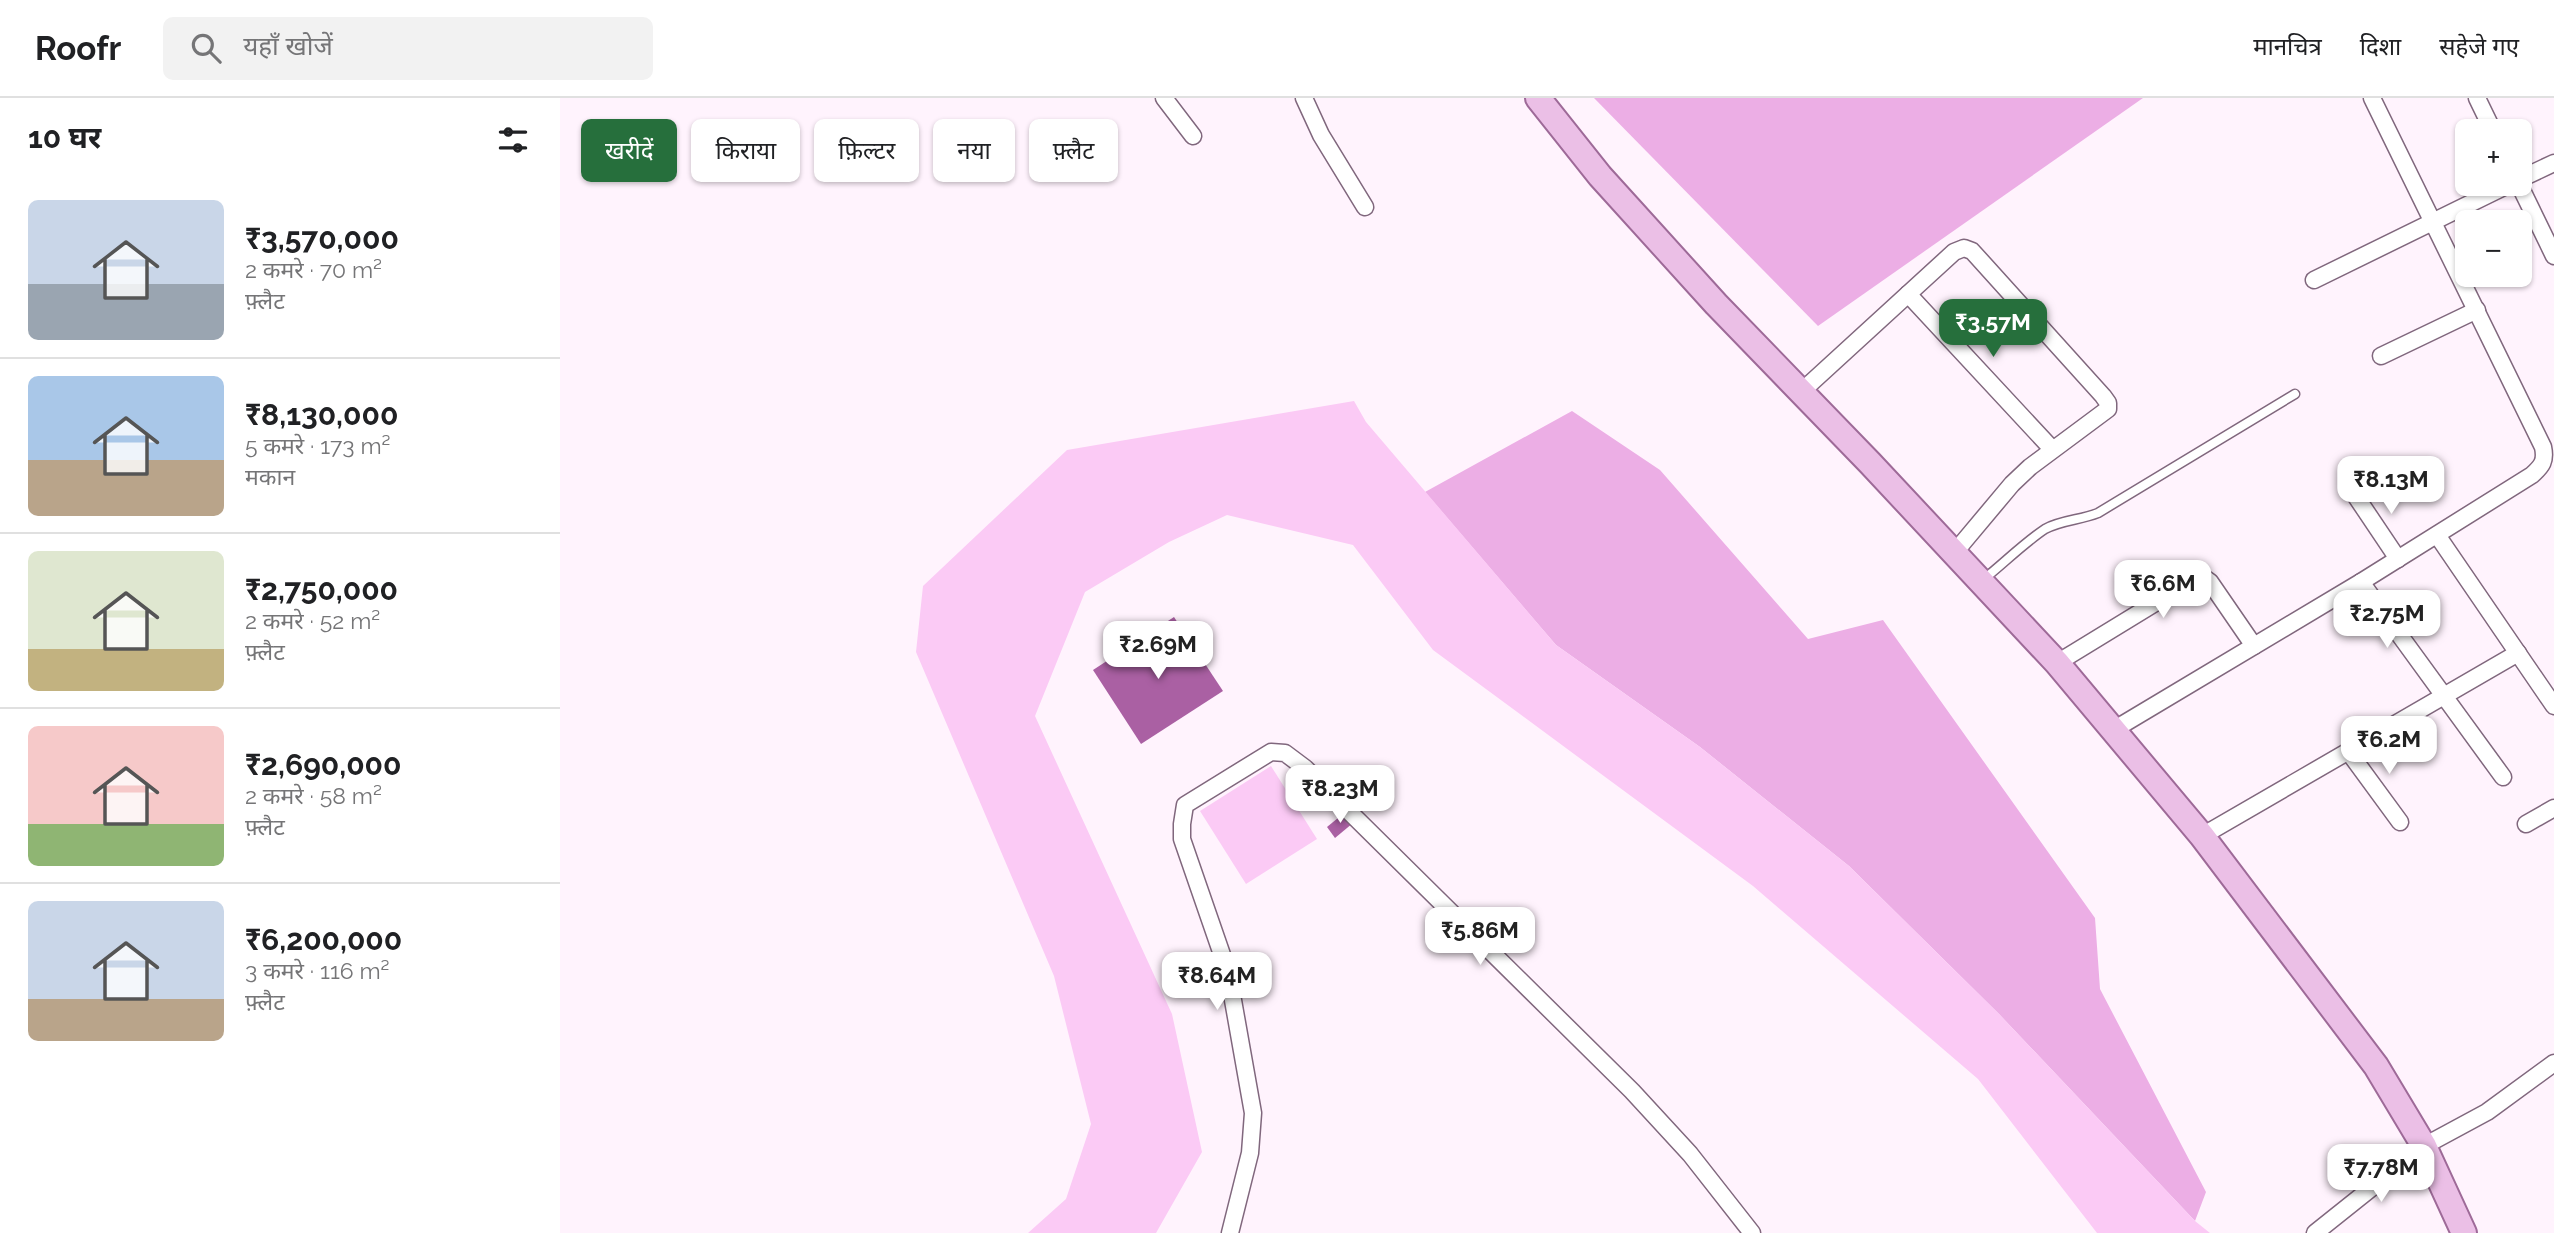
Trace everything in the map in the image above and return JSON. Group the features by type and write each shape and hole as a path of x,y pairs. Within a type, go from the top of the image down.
{"main road":[{"path":"1538,98 1600,176 1716,304 1955,552 2057,663 2202,836 2365,1050 2424,1146 2464,1233"}],"street":[{"path":"1164,98 1192,136"},
{"path":"2115,730 2361,582 2543,466 2543,447 2372,98"},
{"path":"2477,98 2487,119"},
{"path":"1306,99 1321,135 1365,207"},
{"path":"2532,175 2554,163"},
{"path":"2314,280 2485,196"},
{"path":"2527,196 2554,256"},
{"path":"1801,392 1954,252 1964,248 1972,251 2108,403 2108,409 2052,449 2012,484 1955,552"},
{"path":"1908,294 2052,449"},
{"path":"2381,356 2477,310"},
{"path":"2353,492 2398,559"},
{"path":"2437,535 2554,706"},
{"path":"2057,663 2196,578 2203,577 2210,582 2254,646"},
{"path":"2361,582 2503,778"},
{"path":"2202,836 2518,653"},
{"path":"2348,751 2400,822"},
{"path":"1230,1233 1250,1153 1253,1113 1228,972 1182,839 1182,824 1185,805 1271,752 1285,753 1305,768 1632,1091 1690,1154 1752,1233"},
{"path":"2526,824 2554,808"},
{"path":"2315,1233 2424,1146 2487,1112 2554,1063"}],"lane":[{"path":"1982,581 2046,529 2098,513 2295,394"}],"shaded area":[{"path":"1594,98 2143,98 1818,326"},
{"path":"1354,401 1366,422 1556,645 1700,747 1849,866 1999,1014 2195,1221 2210,1233 2097,1233 1978,1079 1753,886 1433,650 1353,545 1227,515 1169,542 1085,592 1035,716 1172,1014 1202,1152 1156,1233 1028,1233 1066,1199 1091,1124 1054,976 916,652 923,586 1067,450"},
{"path":"1572,411 1660,470 1808,639 1883,620 2095,918 2100,989 2206,1192 2195,1221 1999,1014 1849,866 1700,747 1556,645 1425,492"},
{"path":"1271,766 1317,839 1246,884 1200,811"}],"building":[{"path":"1174,617 1223,691 1141,744 1093,670"},
{"path":"1344,813 1353,823 1335,838 1327,827"}]}
